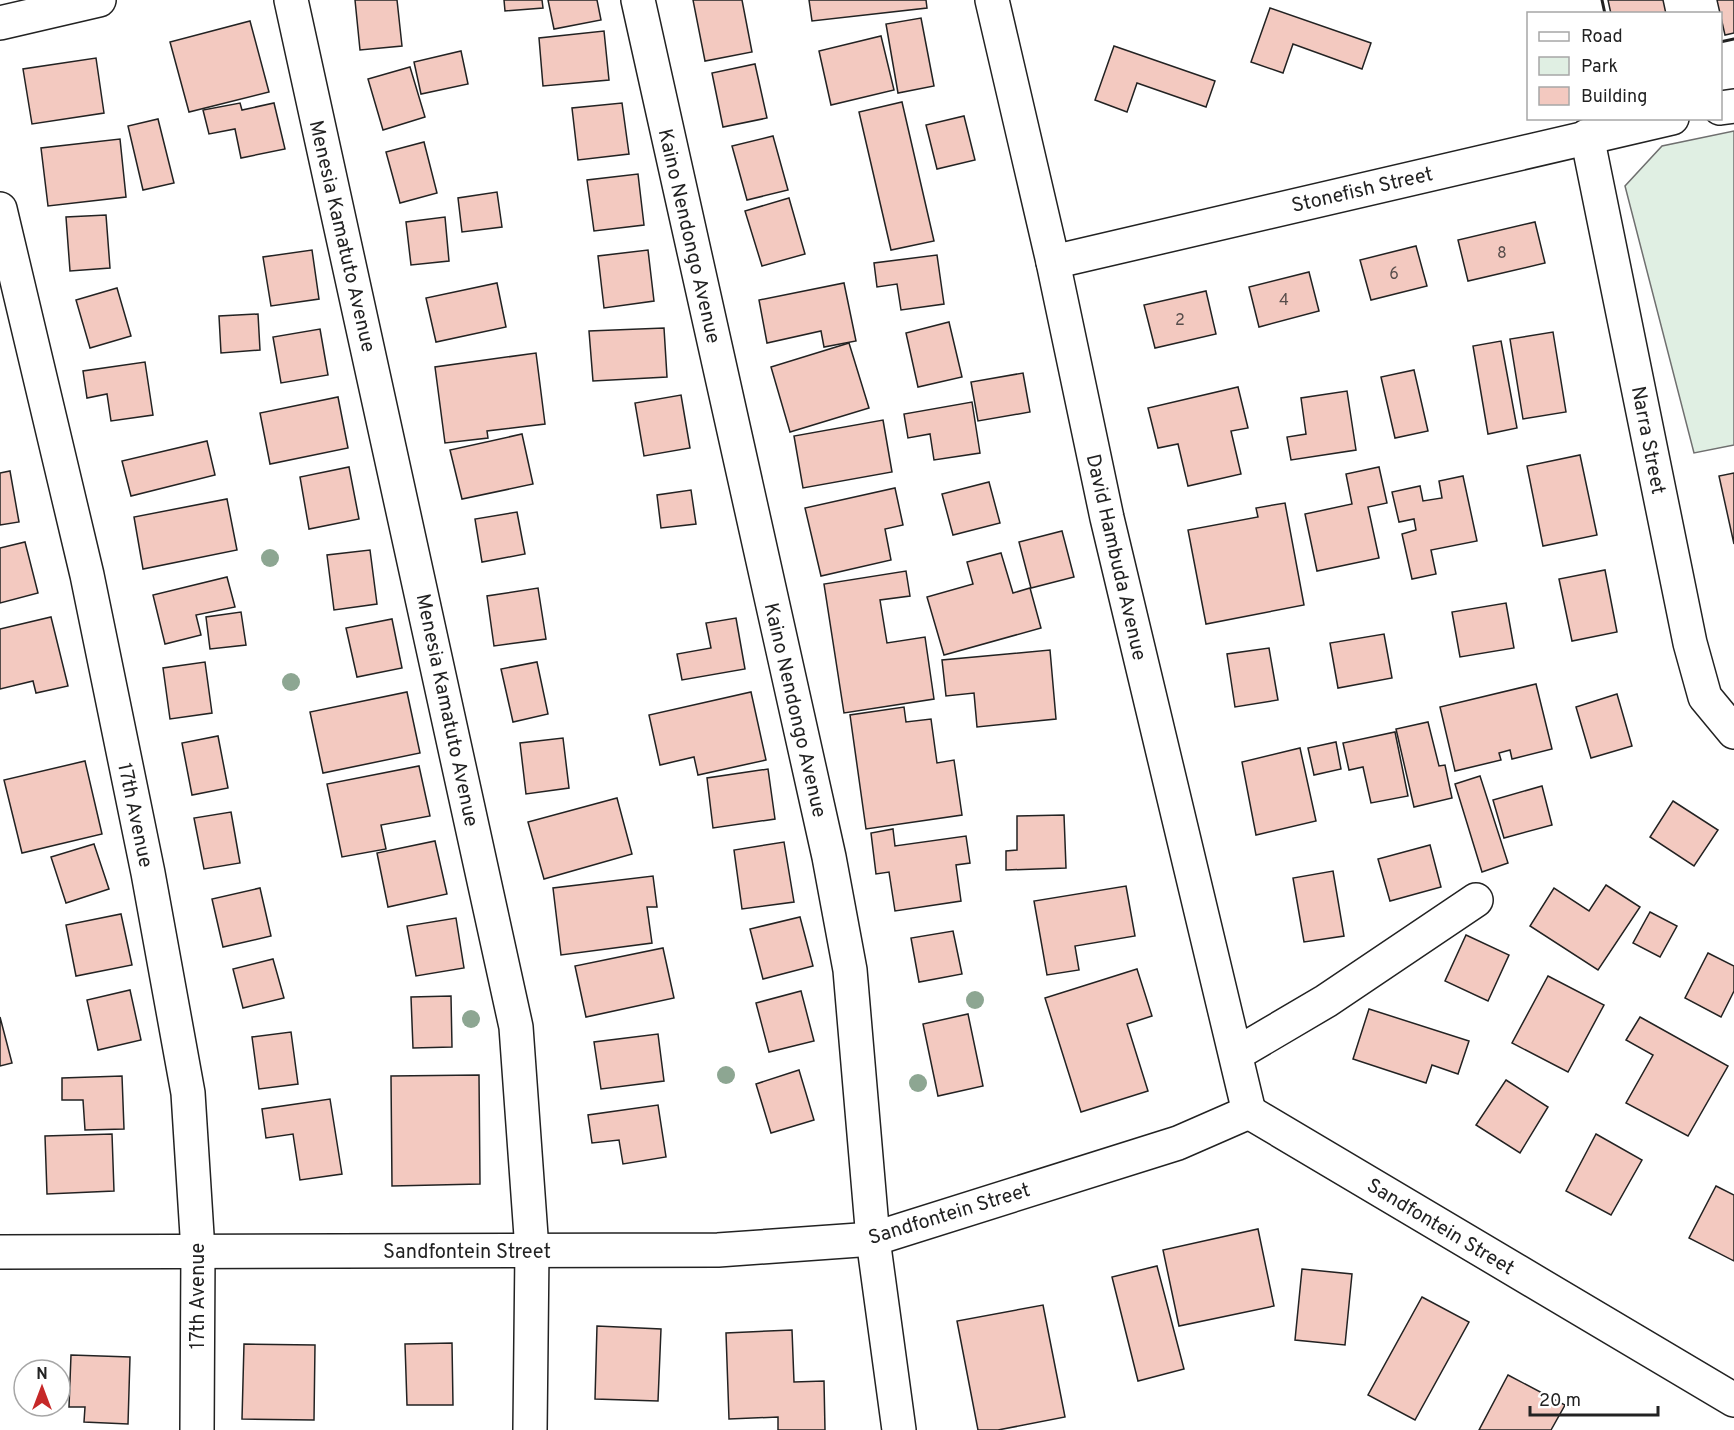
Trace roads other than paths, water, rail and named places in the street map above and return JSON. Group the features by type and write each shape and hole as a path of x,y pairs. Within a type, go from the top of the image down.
{"street":[{"path":"0,22 99,0"},
{"name":"Menesia Kamatuto Avenue","path":"291,0 516,1027 532,1250 530,1430"},
{"name":"Kaino Nendongo Avenue","path":"638,0 829,857 850,970 873,1239 899,1430"},
{"name":"David Hambuda Avenue","path":"992,0 1053,262 1107,518 1250,1112"},
{"name":"Stonefish Street","path":"1053,262 1663,120"},
{"name":"Narra Street","path":"1587,136 1690,643 1705,697 1734,732"},
{"name":"17th Avenue","path":"0,209 87,575 148,873 188,1093 198,1251 197,1430"},
{"path":"1236,1054 1326,1001 1476,900"},
{"name":"Sandfontein Street","path":"0,1252 718,1250 873,1239 1178,1143 1250,1112 1734,1399"}]}
